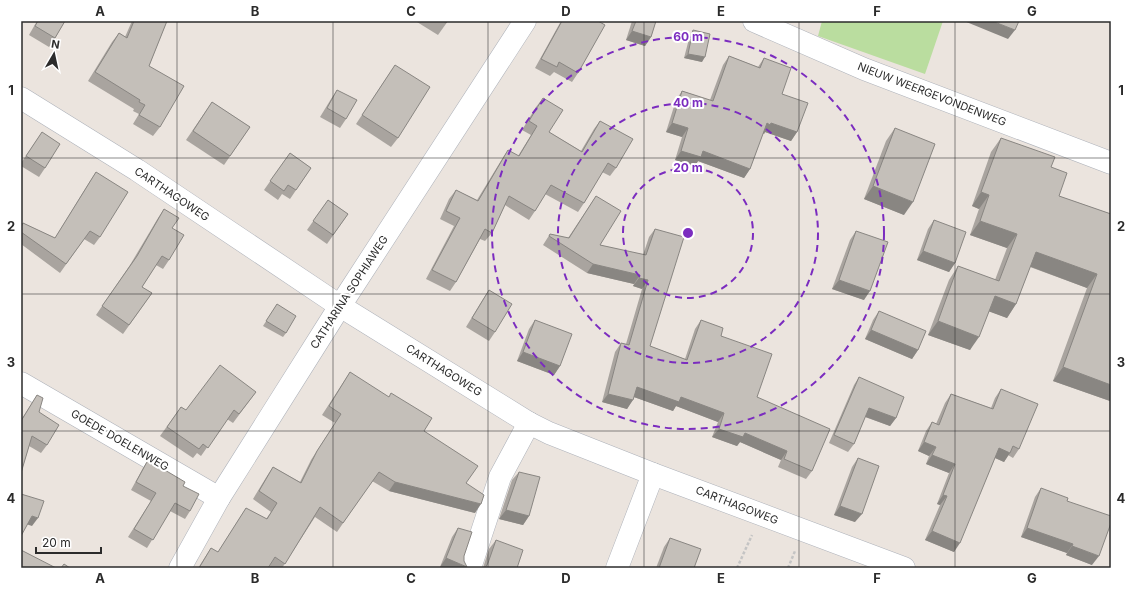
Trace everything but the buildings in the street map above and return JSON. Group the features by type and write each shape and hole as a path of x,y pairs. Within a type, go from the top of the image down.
{"street":[{"name":"CATHARINA SOPHIAWEG","path":"180,568 219,498 340,306 525,21"},
{"name":"NIEUW WEERGEVONDENWEG","path":"754,21 864,69 1111,163"},
{"name":"CARTHAGOWEG","path":"21,98 137,170 340,306 529,423 549,433 653,474 761,514 878,563 904,568"},
{"name":"GOEDE DOELENWEG","path":"21,383 219,498"},
{"path":"470,568 500,477 529,423"},
{"path":"617,568 653,474"}],"path":[{"path":"737,568 761,514"}],"green space":[{"path":"822,21 943,21 925,74 818,36"}]}
